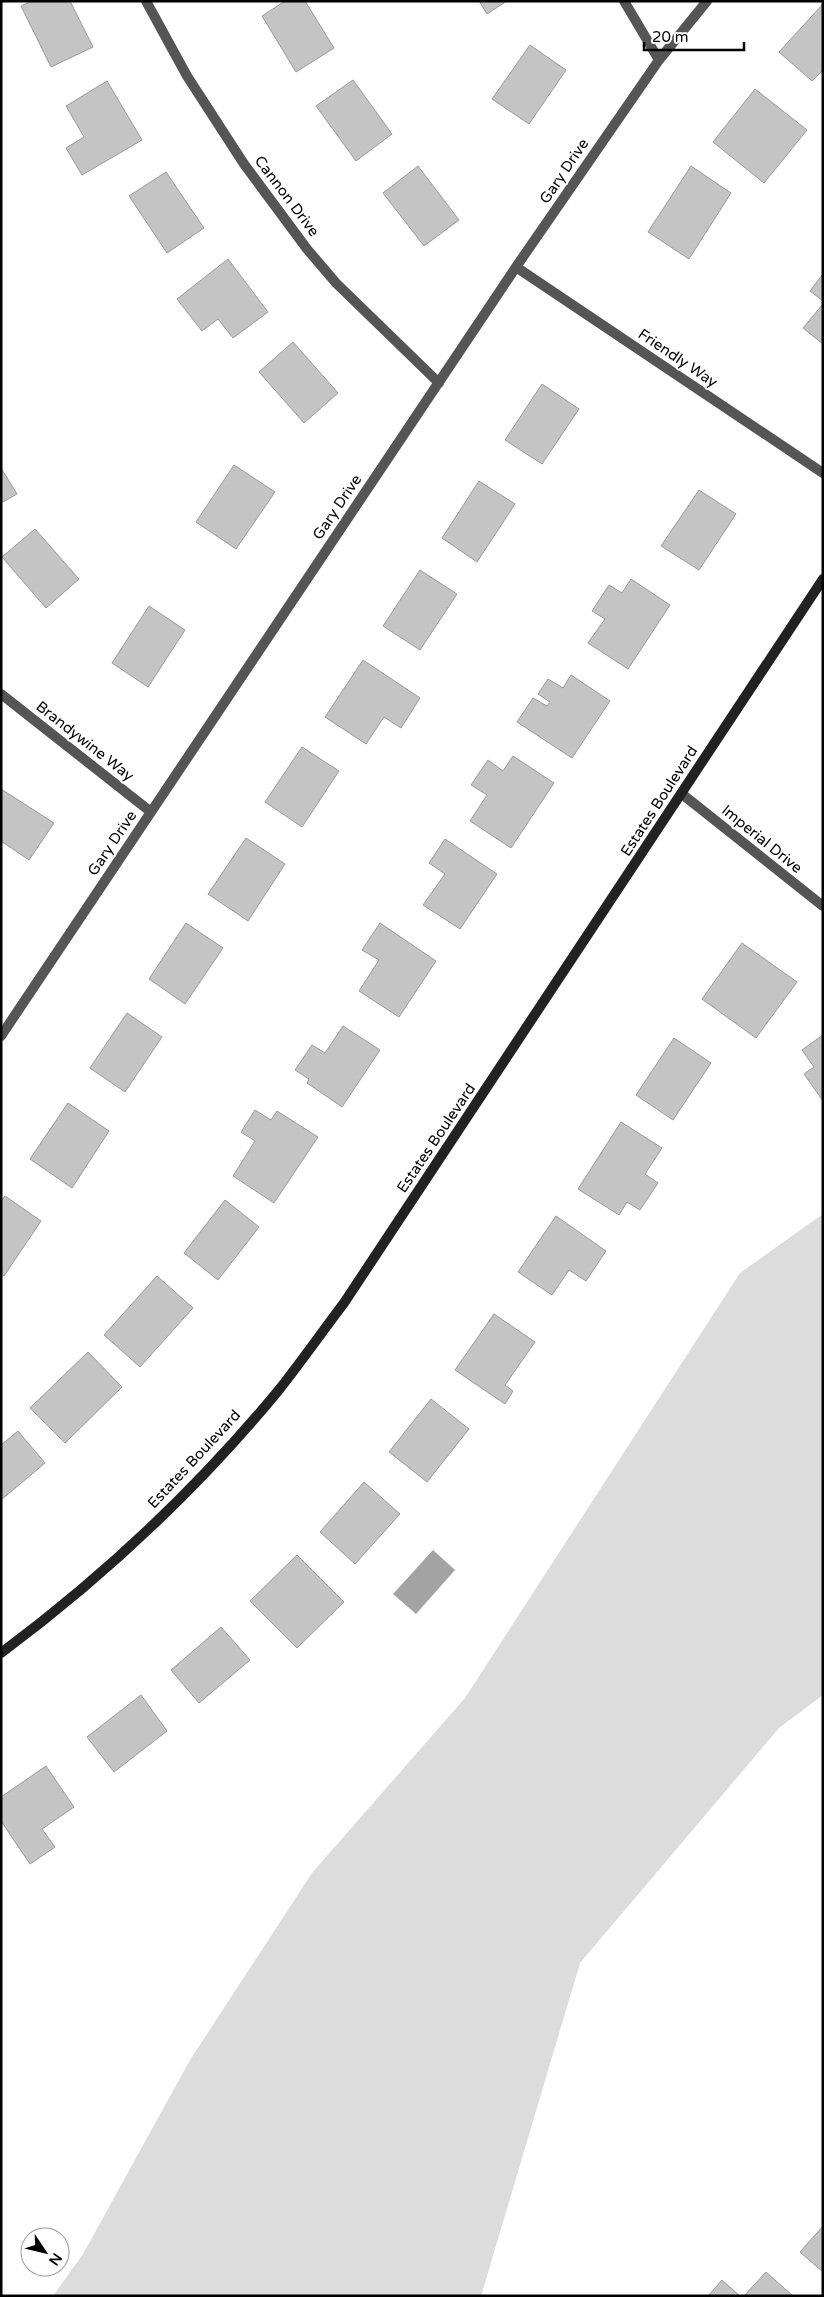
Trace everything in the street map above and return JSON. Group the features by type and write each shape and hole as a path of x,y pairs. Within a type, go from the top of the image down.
{"street":[{"name":"Cannon Drive","path":"146,1 187,76 244,164 307,249 336,283 438,383"},
{"path":"624,1 659,60"},
{"name":"Gary Drive","path":"1,1036 516,267 659,60 707,1"},
{"name":"Friendly Way","path":"516,267 823,473"},
{"name":"Estates Boulevard","path":"1,1653 43,1622 106,1568 171,1507 278,1391 344,1303 823,580"},
{"name":"Brandywine Way","path":"1,694 151,812"},
{"name":"Imperial Drive","path":"682,794 823,906"}],"shaded area":[{"path":"823,1214 823,1695 779,1728 580,1963 481,2296 53,2296 67,2277 70,2277 70,2272 83,2254 190,2060 312,1873 465,1698 740,1273"},
{"path":"433,1550 455,1570 416,1614 393,1594"}],"building":[{"path":"32,1 70,1 93,47 51,67 21,6"},
{"path":"285,1 305,1 334,48 296,72 262,16"},
{"path":"479,1 507,1 487,14"},
{"path":"823,4 823,70 812,81 779,52"},
{"path":"530,45 566,70 529,124 492,99"},
{"path":"353,80 392,134 356,161 316,106"},
{"path":"107,81 142,140 82,175 66,148 84,137 66,106"},
{"path":"755,89 807,130 764,183 713,142"},
{"path":"418,166 459,220 424,246 383,193"},
{"path":"691,166 731,193 689,259 648,232"},
{"path":"166,172 204,228 167,253 129,196"},
{"path":"228,259 268,312 233,338 218,319 202,331 177,299"},
{"path":"823,274 823,301 810,291"},
{"path":"823,304 823,344 803,328"},
{"path":"293,342 338,393 304,423 259,372"},
{"path":"542,384 579,409 542,464 505,440"},
{"path":"234,465 275,492 236,549 196,522"},
{"path":"1,468 17,494 1,503"},
{"path":"479,481 515,504 477,562 442,538"},
{"path":"699,490 736,514 699,570 661,546"},
{"path":"35,529 79,579 46,608 2,557"},
{"path":"420,570 457,594 420,650 383,626"},
{"path":"631,579 670,605 628,669 588,643 605,619 592,611 609,585 622,593"},
{"path":"149,606 185,630 148,687 112,663"},
{"path":"363,660 420,698 401,728 384,717 366,744 325,717"},
{"path":"571,675 610,701 572,758 517,722 533,698 547,706 550,702 538,694 548,679 563,688"},
{"path":"302,747 339,771 302,827 265,802"},
{"path":"513,756 554,783 511,848 470,821 487,795 471,785 488,760 503,771"},
{"path":"1,789 54,823 29,860 1,841"},
{"path":"246,838 285,864 248,921 208,894"},
{"path":"445,839 497,874 460,929 423,905 445,874 429,863"},
{"path":"186,923 223,948 185,1004 149,979"},
{"path":"380,923 436,961 399,1017 359,991 379,960 362,950"},
{"path":"742,943 797,982 756,1038 702,999"},
{"path":"127,1013 162,1037 125,1092 90,1068"},
{"path":"343,1026 380,1050 342,1107 307,1083 309,1079 295,1070 312,1045 325,1053"},
{"path":"823,1035 823,1101 804,1074 814,1067 802,1050"},
{"path":"674,1038 711,1063 673,1120 636,1095"},
{"path":"68,1103 109,1131 72,1188 30,1159"},
{"path":"255,1110 271,1120 277,1111 318,1137 274,1203 233,1176 255,1141 241,1132"},
{"path":"621,1122 662,1148 645,1174 658,1183 640,1210 627,1202 619,1215 578,1189"},
{"path":"5,1196 41,1221 4,1276 1,1274 1,1201"},
{"path":"225,1200 259,1227 218,1280 184,1253"},
{"path":"556,1216 606,1251 586,1281 569,1270 552,1295 518,1272"},
{"path":"157,1276 193,1308 140,1367 104,1335"},
{"path":"494,1314 535,1342 505,1385 513,1391 505,1404 455,1370"},
{"path":"88,1352 122,1387 65,1443 30,1408"},
{"path":"431,1399 469,1429 427,1482 389,1452"},
{"path":"18,1431 45,1463 1,1500 1,1445"},
{"path":"364,1482 400,1514 355,1564 320,1532"},
{"path":"297,1555 344,1602 297,1648 250,1601"},
{"path":"221,1627 250,1660 199,1703 171,1670"},
{"path":"141,1695 167,1731 114,1772 87,1737"},
{"path":"46,1766 74,1807 42,1829 55,1847 30,1864 1,1821 1,1797"},
{"path":"823,2226 823,2272 800,2252"},
{"path":"766,2272 793,2296 744,2296"},
{"path":"722,2280 740,2296 708,2296"}]}
